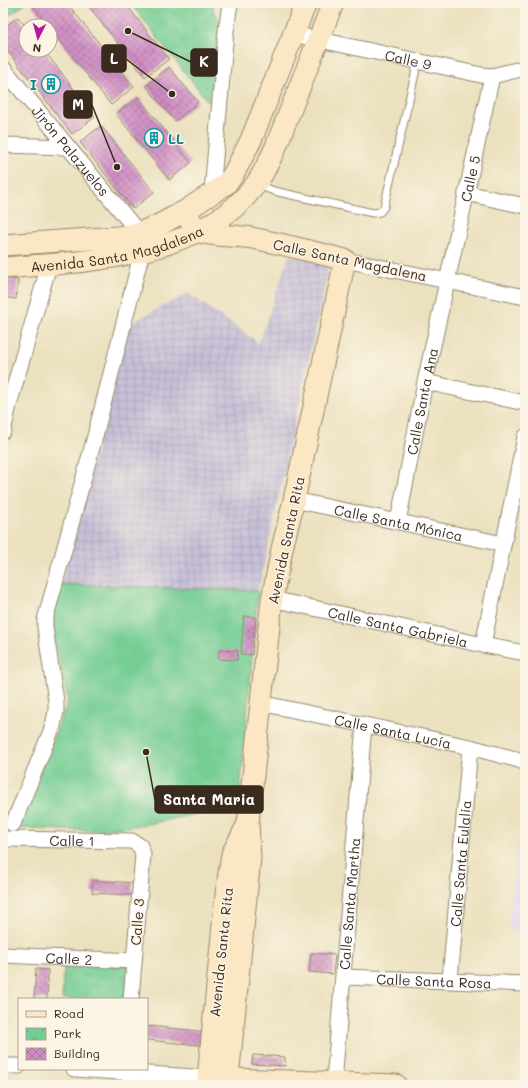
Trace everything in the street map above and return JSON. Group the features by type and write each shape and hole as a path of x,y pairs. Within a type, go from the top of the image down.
{"street":[{"path":"230,3 226,31 212,192 225,214 251,238"},
{"name":"Avenida Santa Magdalena","path":"3,268 48,264 140,242 159,225 185,211 226,184 243,159 306,3"},
{"name":"Avenida Santa Magdalena","path":"3,245 118,237 161,246 197,231 225,214 246,196 266,168 333,3"},
{"name":"Calle 9","path":"293,34 418,62 492,76 525,68"},
{"name":"Jirón Palazuelos","path":"3,68 68,147 140,242"},
{"name":"Calle 5","path":"446,281 492,76"},
{"path":"3,145 68,147"},
{"path":"466,193 525,206"},
{"path":"185,211 197,231"},
{"name":"Calle Santa Magdalena","path":"197,231 214,235 251,238 345,260 525,297"},
{"path":"13,824 53,726 56,701 45,620 94,440 140,242"},
{"name":"Avenida Santa Rita","path":"217,1081 250,858 248,823 272,599 345,260"},
{"path":"3,431 48,264"},
{"name":"Calle Santa Ana","path":"398,522 446,281"},
{"path":"425,382 525,403"},
{"path":"483,645 525,437"},
{"name":"Calle Santa Mónica","path":"294,500 503,544"},
{"name":"Calle Santa Gabriela","path":"272,599 525,653"},
{"name":"Calle Santa Lucía","path":"260,703 470,748 525,763"},
{"name":"Calle Santa Martha","path":"334,1082 364,726"},
{"name":"Calle Santa Eulalia","path":"450,980 470,748"},
{"name":"Calle 1","path":"3,839 132,841 140,846"},
{"name":"Calle 3","path":"132,998 143,854 140,846"},
{"name":"Calle 2","path":"3,955 134,961"},
{"name":"Calle Santa Rosa","path":"344,977 525,984"},
{"path":"3,1066 18,1066"},
{"path":"126,1070 217,1081 334,1082 396,1085"}],"lane":[{"path":"256,184 274,192 374,213 380,212 384,207 418,62"}],"shaded area":[{"path":"289,255 326,262 329,267 258,591 61,584 129,324 188,293 259,343"},
{"path":"525,782 525,931 508,930"}],"green space":[{"path":"3,3 26,3 3,20"},
{"path":"130,3 214,3 213,10 220,22 209,103"},
{"path":"61,584 258,591 239,803 173,819 124,827 96,830 18,828 68,701 51,622"},
{"path":"64,964 128,965 127,998 62,998"}],"building":[{"path":"34,3 67,3 134,87 111,105 58,38 58,18 42,18 32,5"},
{"path":"86,3 125,3 169,59 145,77"},
{"name":"I","path":"18,17 18,58 50,58 95,117 72,134 3,45 3,28"},
{"path":"169,67 198,102 175,121 146,86"},
{"name":"LL","path":"138,97 191,163 169,180 116,114"},
{"path":"101,126 154,192 133,209 80,142"},
{"path":"3,278 18,280 16,299 3,297"},
{"path":"244,616 256,617 252,655 241,654"},
{"path":"219,650 238,651 237,660 218,659"},
{"path":"93,880 133,883 132,895 92,893"},
{"path":"311,953 335,955 333,974 309,972"},
{"path":"36,969 48,970 47,998 34,998"},
{"path":"148,1026 209,1032 208,1046 148,1040"},
{"path":"253,1055 285,1057 285,1066 252,1064"}],"place":[{"name":"K","path":"128,31"},
{"name":"I","path":"51,84"},
{"name":"L","path":"172,94"},
{"name":"LL","path":"154,138"},
{"name":"M","path":"117,167"},
{"name":"Santa Maria","path":"146,752"}]}
